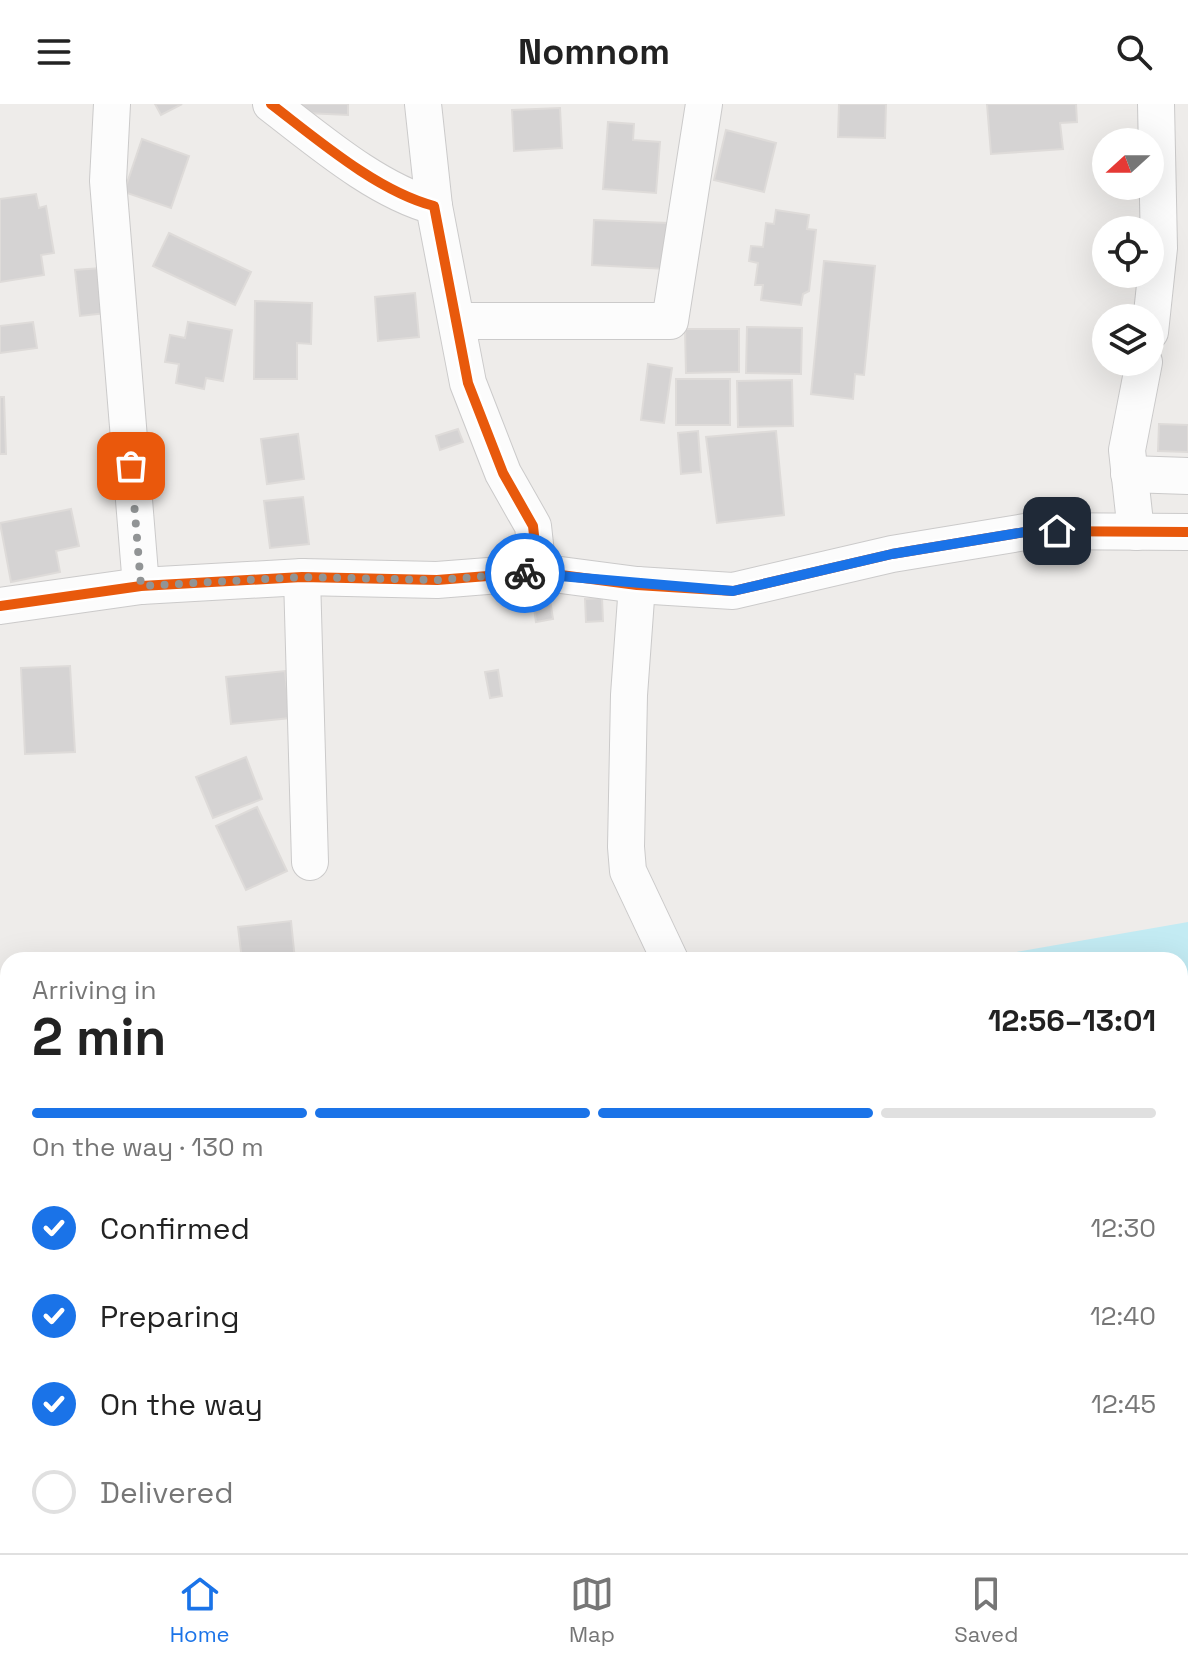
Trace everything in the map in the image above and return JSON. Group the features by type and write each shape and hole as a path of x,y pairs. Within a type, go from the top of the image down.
{"street":[{"path":"112,104 108,181 141,586"},
{"path":"271,104 332,151 416,201 434,206"},
{"path":"423,104 434,206 468,383 503,473 533,526 538,572"},
{"path":"457,321 670,321 704,104"},
{"path":"1155,304 1156,104"},
{"path":"1156,297 1188,261"},
{"path":"1136,532 1127,450 1141,376"},
{"path":"1129,474 1188,476"},
{"path":"0,606 141,586 302,577 437,580 538,572 637,585 733,591 892,554 1031,531 1188,532"},
{"path":"302,577 310,862"},
{"path":"637,585 629,695 626,847 628,871 666,952"}],"water":[{"path":"1188,922 1188,952 1017,952"}],"building":[{"path":"155,104 182,104 161,115"},
{"path":"284,104 348,104 348,115 284,112"},
{"path":"839,104 886,104 885,138 838,137"},
{"path":"987,104 1076,104 1077,122 1060,123 1063,149 991,154"},
{"path":"560,108 562,148 514,151 512,110"},
{"path":"608,122 634,124 633,140 660,142 656,193 603,189"},
{"path":"726,130 776,143 764,192 714,180"},
{"path":"142,139 189,156 171,208 124,192"},
{"path":"36,194 39,208 46,206 54,253 41,255 44,275 0,282 0,199"},
{"path":"776,210 809,215 807,229 816,230 809,291 803,294 801,305 761,300 763,285 755,285 758,263 749,261 751,246 763,247 766,223 774,224"},
{"path":"594,220 668,223 666,269 592,265"},
{"path":"169,233 251,272 235,305 153,266"},
{"path":"824,261 875,266 864,375 855,374 853,399 811,394"},
{"path":"101,268 106,313 80,316 75,270"},
{"path":"415,293 419,337 378,341 375,297"},
{"path":"255,301 312,303 311,344 297,343 297,379 254,379"},
{"path":"33,322 37,348 0,353 0,326"},
{"path":"188,322 232,330 223,381 206,378 204,389 176,383 179,364 165,362 170,335 185,338"},
{"path":"747,327 802,328 801,374 746,373"},
{"path":"685,329 739,329 739,372 686,373"},
{"path":"648,364 672,368 664,423 641,420"},
{"path":"676,379 730,379 730,425 676,425"},
{"path":"792,380 793,426 738,427 737,381"},
{"path":"0,397 4,397 6,454 0,454"},
{"path":"1159,424 1188,425 1188,452 1158,451"},
{"path":"458,429 463,442 440,450 436,436"},
{"path":"698,431 701,472 681,474 678,433"},
{"path":"776,431 784,515 717,523 706,437"},
{"path":"298,434 304,479 267,484 261,439"},
{"path":"303,497 309,544 270,548 264,501"},
{"path":"71,509 79,546 56,551 60,572 11,582 0,523"},
{"path":"602,598 603,621 586,622 585,599"},
{"path":"550,600 553,619 536,622 533,602"},
{"path":"70,666 75,752 25,754 21,668"},
{"path":"498,670 502,696 490,698 485,672"},
{"path":"285,671 290,718 231,724 226,677"},
{"path":"246,757 262,799 213,818 196,777"},
{"path":"257,807 287,871 246,890 216,826"},
{"path":"291,921 294,952 241,952 238,927"}],"cycle path":[{"path":"271,104 370,177 434,206 468,383 503,473 533,526 538,572"},
{"path":"0,606 141,586 302,577 437,580 538,572 637,585 733,591 892,554 1031,531 1188,532"}],"way so far":[{"path":"131,466 141,586 302,577 437,580 525,573"}],"route":[{"path":"525,573 733,591 892,554 1031,531 1057,531"}]}
